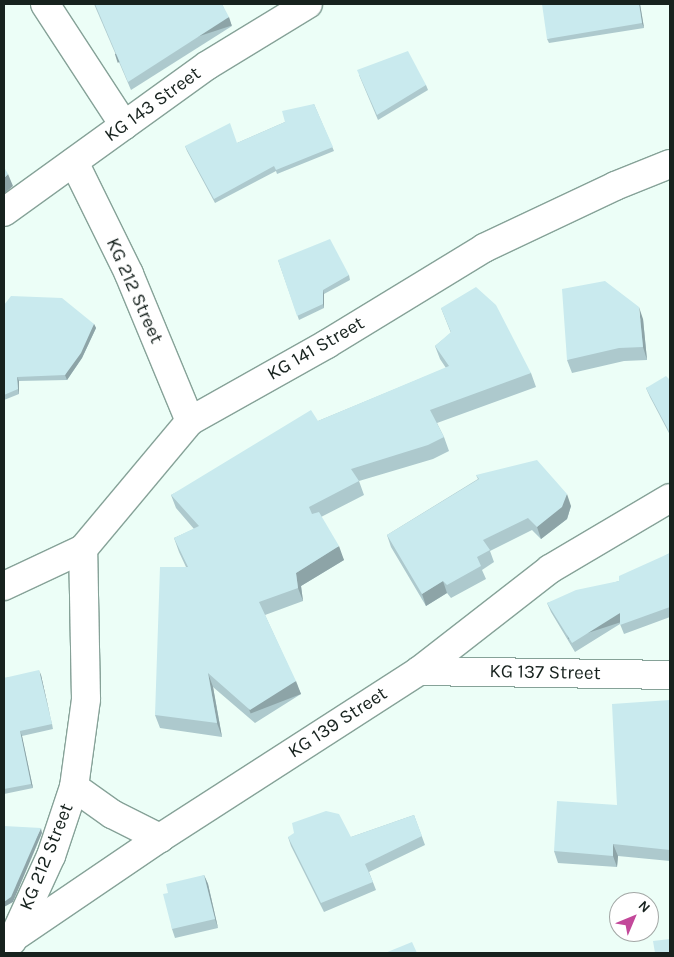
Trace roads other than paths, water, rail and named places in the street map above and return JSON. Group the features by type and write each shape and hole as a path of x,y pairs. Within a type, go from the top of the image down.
{"street":[{"path":"45,4 124,125"},
{"name":"KG 143 Street","path":"4,212 208,65 308,4"},
{"name":"KG 212 Street","path":"74,162 128,274 190,422"},
{"name":"KG 141 Street","path":"4,586 83,549 190,422 327,344 484,248 615,186 670,164"},
{"name":"KG 139 Street","path":"7,946 160,838 419,671 550,569 670,498"},
{"name":"KG 212 Street","path":"7,946 52,856 74,787 86,700 83,549"},
{"name":"KG 137 Street","path":"419,671 670,675"},
{"name":"KG 212 Street","path":"74,787 112,814 160,838"}]}
